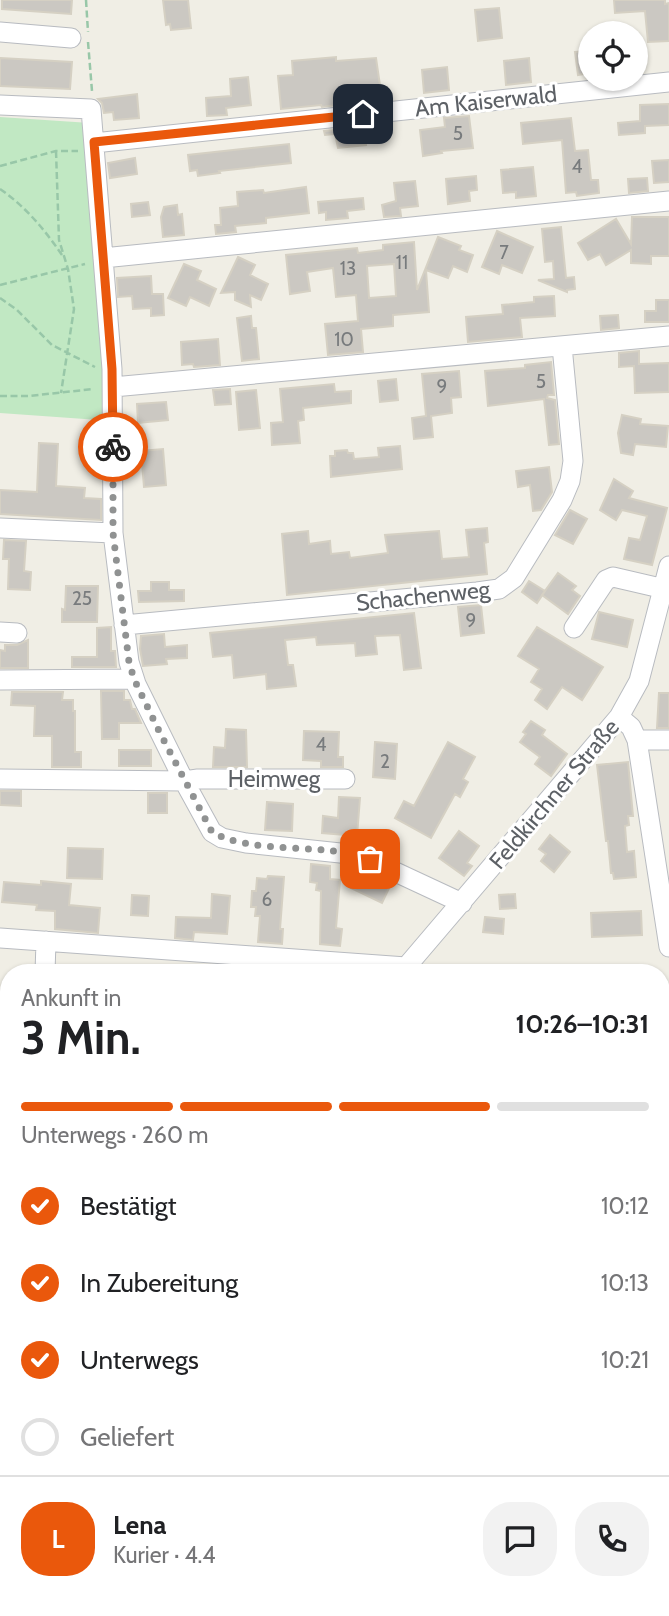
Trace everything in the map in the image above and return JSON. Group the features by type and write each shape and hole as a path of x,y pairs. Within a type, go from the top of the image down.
{"street":[{"path":"0,32 71,38"},
{"name":"Am Kaiserwald","path":"94,146 669,82"},
{"path":"0,105 85,108 94,146 113,378 113,533 124,625 134,679 212,832 222,838 246,843 359,855 462,904"},
{"path":"103,258 669,201"},
{"path":"113,378 669,336"},
{"name":"Schachenweg","path":"124,625 504,587 521,568 562,500 570,481 573,461 562,346"},
{"path":"0,528 113,533"},
{"name":"Feldkirchner Straße","path":"408,964 620,717 659,646 669,566"},
{"path":"574,628 606,580 613,577 666,590"},
{"path":"0,680 134,679"},
{"path":"620,717 631,727 637,740 661,846 669,947"},
{"path":"637,740 669,740"},
{"name":"Heimweg","path":"0,779 345,779"},
{"path":"0,938 329,964"},
{"path":"45,964 46,941"}],"path":[{"path":"85,108 93,104 86,0"},
{"path":"0,166 56,151 94,146"},
{"path":"56,151 59,240 68,269 74,309 61,393"},
{"path":"0,189 47,233 65,259"},
{"path":"0,285 103,258"},
{"path":"0,298 17,310 52,345 113,378"},
{"path":"0,396 30,397 61,393 113,378"}],"green space":[{"path":"0,117 90,123 113,421 0,413"}],"building":[{"path":"2,0 72,0 71,14 2,9"},
{"path":"163,0 188,0 191,28 171,30 170,24 166,25"},
{"path":"614,0 665,0 665,4 669,3 669,41 648,42 645,11 615,13"},
{"path":"499,8 502,38 478,41 475,10"},
{"path":"575,52 578,52 578,75"},
{"path":"336,57 336,61 376,58 382,99 281,109 278,76 293,75 292,61"},
{"path":"0,58 72,62 70,89 0,86"},
{"path":"529,58 531,82 506,85 504,61"},
{"path":"447,67 449,90 424,93 422,70"},
{"path":"248,77 251,105 226,108 227,115 207,116 206,98 231,96 230,79"},
{"path":"137,94 139,118 114,120 113,112 104,113 102,103 98,99"},
{"path":"669,104 669,125 645,126 645,133 619,135 618,123 640,121 640,105"},
{"path":"469,116 473,148 423,156 420,130 445,127 444,118"},
{"path":"571,118 575,151 588,150 591,180 598,180 599,193 577,196 576,192 566,193 562,140 523,144 521,123"},
{"path":"364,128 366,145 338,148 335,134 325,135 324,131"},
{"path":"289,144 291,163 198,176 197,170 190,171 188,155"},
{"path":"135,158 137,174 110,178 108,163"},
{"path":"669,160 669,182 654,183 652,161"},
{"path":"533,167 536,196 516,198 516,192 503,193 501,170"},
{"path":"476,176 477,190 469,191 470,201 448,204 446,179"},
{"path":"647,178 648,191 629,193 628,179"},
{"path":"415,181 418,206 400,208 401,216 384,217 382,205 396,201 394,183"},
{"path":"306,187 309,213 266,218 266,223 235,226 236,232 216,234 215,225 221,225 220,208 238,206 237,192 263,190 264,193"},
{"path":"363,198 364,209 347,211 348,218 326,220 326,212 319,213 318,202"},
{"path":"148,202 150,215 132,217 131,204"},
{"path":"177,205 178,215 182,214 184,235 163,237 161,217 164,207"},
{"path":"632,217 669,217 669,256 651,256 651,264 631,263 631,250 606,265 600,254 588,260 578,243 616,219 631,244"},
{"path":"561,227 566,278 574,277 575,289 567,292 538,280 554,279 553,261 545,262 542,229"},
{"path":"497,231 533,247 522,273 502,265 499,274 482,267"},
{"path":"438,237 461,246 459,250 473,255 467,272 453,266 448,278 426,270 429,312 393,315 393,326 361,329 363,352 328,355 325,324 358,321 356,295 336,297 333,268 307,272 310,291 290,294 286,255 357,248 358,253 383,250 383,245 414,242 417,290","holes":["394,264 396,296 369,298 367,266"]},
{"path":"238,257 255,265 250,275 268,284 261,300 250,295 251,307 235,300 235,292 221,293"},
{"path":"184,264 201,271 197,280 216,289 209,306 190,297 186,306 168,298"},
{"path":"151,276 152,294 163,294 164,315 151,316 151,308 133,309 132,296 118,297 117,278"},
{"path":"554,296 555,316 520,318 522,337 468,342 466,317 503,314 502,305 534,302 534,297"},
{"path":"656,300 669,300 669,322 645,322 645,311 656,311"},
{"path":"618,315 619,328 601,330 600,316"},
{"path":"251,316 252,328 256,328 259,359 242,361 237,318"},
{"path":"218,339 220,365 182,365 181,342"},
{"path":"639,351 639,364 669,363 669,392 635,393 634,366 619,367 619,353"},
{"path":"551,362 554,395 548,395 547,398 555,400 559,444 549,445 544,399 488,406 485,371 525,368 525,365"},
{"path":"459,371 461,397 451,398 452,413 431,416 433,437 414,439 412,418 426,416 422,374"},
{"path":"396,379 398,400 380,402 378,381"},
{"path":"334,384 335,392 351,391 351,403 303,408 304,420 298,421 300,443 272,445 271,423 283,422 280,389"},
{"path":"230,389 231,404 215,405 213,390"},
{"path":"256,390 260,428 239,430 236,392"},
{"path":"166,402 168,420 138,423 137,404"},
{"path":"622,415 641,419 640,424 668,426 666,447 635,444 633,455 621,453 618,433"},
{"path":"39,443 58,444 56,486 85,488 84,498 101,499 101,520 0,514 0,490 37,492"},
{"path":"400,446 402,469 331,477 330,456 335,456 335,451 347,450 348,453 353,453 354,459 379,457 378,448"},
{"path":"163,449 166,485 144,487 141,451"},
{"path":"549,467 552,492 541,510 533,511 530,485 518,487 516,471"},
{"path":"614,479 633,491 629,498 667,508 652,565 624,559 629,538 640,540 647,516 622,510 616,520 600,510"},
{"path":"570,510 587,519 573,544 555,535"},
{"path":"487,528 488,542 484,543 487,574 287,595 282,534 308,531 309,544 330,541 331,554 349,552 350,558 388,553 385,535 439,531 442,559 469,557 466,530"},
{"path":"4,540 26,541 24,571 31,572 30,590 8,589 9,559 3,559"},
{"path":"558,573 576,586 572,590 580,596 568,614 542,595"},
{"path":"529,581 545,591 537,603 522,592"},
{"path":"151,582 169,582 169,590 184,590 184,601 139,602 138,591 151,591"},
{"path":"66,586 98,586 97,622 62,622"},
{"path":"481,605 484,633 461,636 458,607"},
{"path":"599,612 633,620 627,647 592,639"},
{"path":"414,613 421,668 404,670 400,635 375,636 377,654 356,656 355,643 317,645 316,637 285,640 288,665 293,665 296,686 267,689 266,674 234,678 232,655 213,657 210,633"},
{"path":"111,627 111,651 115,651 116,667 72,667 72,657 97,657 97,628"},
{"path":"537,627 603,667 582,700 562,687 547,709 535,700 542,689 531,682 539,669 518,656"},
{"path":"164,634 165,647 187,645 187,658 166,659 167,664 143,666 141,636"},
{"path":"28,640 28,668 0,668 0,650 5,651 5,645 17,645"},
{"path":"101,691 124,691 124,700 130,700 141,723 119,723 119,739 102,739"},
{"path":"12,692 63,692 62,700 73,700 75,752 81,752 81,767 52,767 52,736 34,736 35,706 11,705"},
{"path":"659,693 669,693 669,728 657,728"},
{"path":"531,721 545,730 542,735 567,754 551,776 535,764 540,757 520,742"},
{"path":"226,729 246,730 247,767 213,767 214,747 225,748"},
{"path":"304,731 339,732 338,757 343,757 343,767 321,767 321,761 303,760"},
{"path":"375,742 397,744 395,779 373,777"},
{"path":"448,742 475,757 463,779 468,782 460,797 455,794 431,838 395,818 404,801 414,806"},
{"path":"119,750 151,750 151,766 119,766"},
{"path":"628,762 633,816 628,816 629,825 625,826 627,852 634,851 636,877 614,879 606,841 597,765"},
{"path":"0,791 21,791 21,806 0,805"},
{"path":"148,793 167,793 167,813 148,813"},
{"path":"339,797 360,798 357,836 322,833 323,816 338,818"},
{"path":"267,802 293,804 292,831 265,830"},
{"path":"459,831 479,846 467,863 472,866 464,876 439,858"},
{"path":"550,835 570,852 554,872 541,861 546,854 539,849"},
{"path":"68,848 103,849 102,879 67,878"},
{"path":"311,864 330,866 330,879 340,880 336,928 342,929 340,946 320,944 321,891 316,890 317,883 310,882"},
{"path":"360,869 391,884 382,903 351,888"},
{"path":"268,876 284,877 280,929 283,929 282,944 258,942 260,916 255,916 256,907 251,907 252,891 256,891 257,878 267,879"},
{"path":"41,881 71,884 69,905 100,908 98,933 55,929 55,911 36,910 37,905 2,902 4,882 41,885"},
{"path":"212,894 230,896 227,934 194,932 193,940 175,938 176,917 211,918"},
{"path":"515,894 516,908 500,909 499,895"},
{"path":"132,895 149,896 148,916 131,915"},
{"path":"641,911 642,935 592,937 591,913"},
{"path":"485,917 504,919 503,934 483,932"}],"way so far":[{"path":"113,447 113,533 129,662 134,679 160,733 212,832 222,838 246,843 345,852 370,859"}],"route":[{"path":"113,447 112,369 94,142 363,114"}]}
